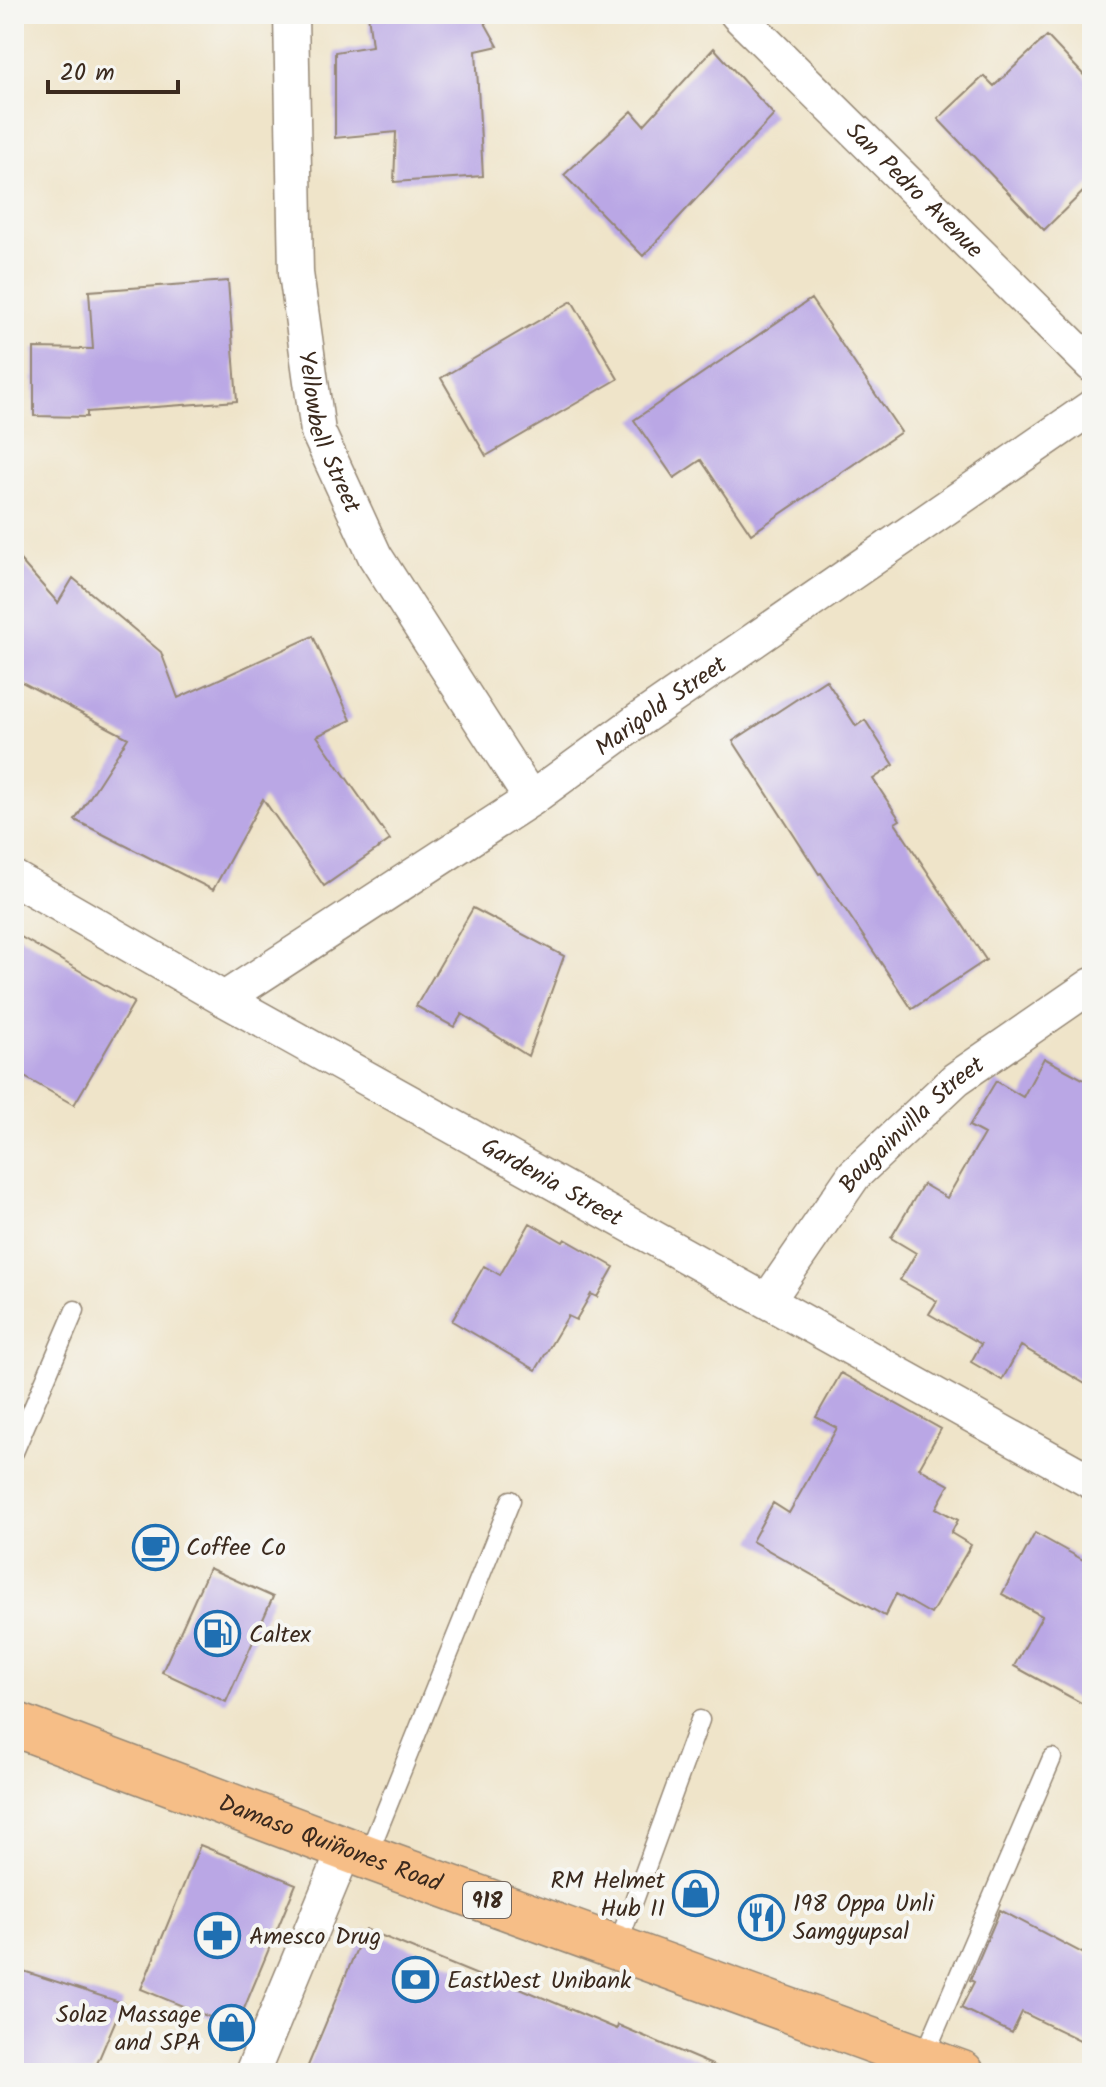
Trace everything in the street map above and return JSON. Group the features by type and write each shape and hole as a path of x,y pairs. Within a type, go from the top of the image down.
{"main road":[{"name":"Damaso Quiñones Road","path":"14,1724 356,1853 942,2066"}],"street":[{"name":"Yellowbell Street","path":"291,14 296,273 318,432 375,556 531,799"},
{"name":"San Pedro Avenue","path":"737,14 1092,365"},
{"name":"Marigold Street","path":"224,999 531,799 643,717 1092,407"},
{"name":"Gardenia Street","path":"14,878 224,999 1092,1482"},
{"name":"Bougainvilla Street","path":"768,1300 854,1175 956,1079 1092,985"},
{"path":"252,2073 356,1853"}],"lane":[{"path":"14,1452 75,1310"},
{"path":"356,1853 511,1500"},
{"path":"617,1947 700,1720"},
{"path":"942,2066 1052,1758"}],"building":[{"path":"368,14 480,14 498,46 476,51 483,176 394,182 396,132 335,138 335,52 372,46"},
{"path":"1047,36 1092,84 1092,183 1044,230 938,119 984,76 994,86"},
{"path":"714,48 774,115 643,256 564,175 632,111 644,125"},
{"path":"228,281 237,401 87,412 87,417 34,416 34,348 93,349 89,291"},
{"path":"811,299 901,432 751,534 701,460 674,478 634,420"},
{"path":"572,301 618,379 486,456 441,378"},
{"path":"14,553 58,603 73,578 161,652 178,698 313,636 351,720 317,736 390,840 324,886 263,799 213,890 75,820 128,738 14,678"},
{"path":"826,680 856,726 865,720 894,765 873,779 900,820 895,823 986,960 912,1009 733,741"},
{"path":"473,908 564,956 528,1056 462,1014 454,1027 416,1006"},
{"path":"14,933 134,1002 74,1105 14,1071"},
{"path":"1044,1058 1092,1084 1092,1388 1021,1346 1002,1380 971,1362 981,1344 929,1314 937,1301 900,1280 916,1253 891,1238 923,1184 947,1198 984,1134 969,1126 996,1081 1023,1097"},
{"path":"530,1223 614,1267 597,1297 591,1294 576,1320 568,1316 536,1370 452,1321 484,1266 500,1275"},
{"path":"841,1373 941,1429 919,1468 949,1485 936,1508 958,1520 951,1533 971,1545 931,1614 896,1594 885,1616 752,1541 773,1503 789,1513 837,1428 816,1417"},
{"path":"1035,1533 1092,1565 1092,1709 1014,1666 1042,1616 1002,1594"},
{"name":"Caltex","path":"209,1568 273,1597 226,1702 162,1672"},
{"name":"Amesco Drug","path":"200,1845 296,1884 236,2028 141,1989"},
{"path":"1000,1910 1092,1958 1092,2046 1022,2012 1012,2033 961,2008 974,1982 970,1980"},
{"path":"365,1929 492,1981 494,1977 617,2029 618,2025 731,2073 305,2073"},
{"path":"14,1968 123,2003 93,2073 14,2073"}],"place":[{"name":"Coffee Co","path":"155,1547"},
{"name":"Caltex","path":"218,1634"},
{"name":"RM Helmet Hub II","path":"696,1894"},
{"name":"198 Oppa Unli Samgyupsal","path":"762,1917"},
{"name":"Amesco Drug","path":"218,1936"},
{"name":"EastWest Unibank","path":"416,1980"},
{"name":"Solaz Massage and SPA","path":"232,2028"}]}
